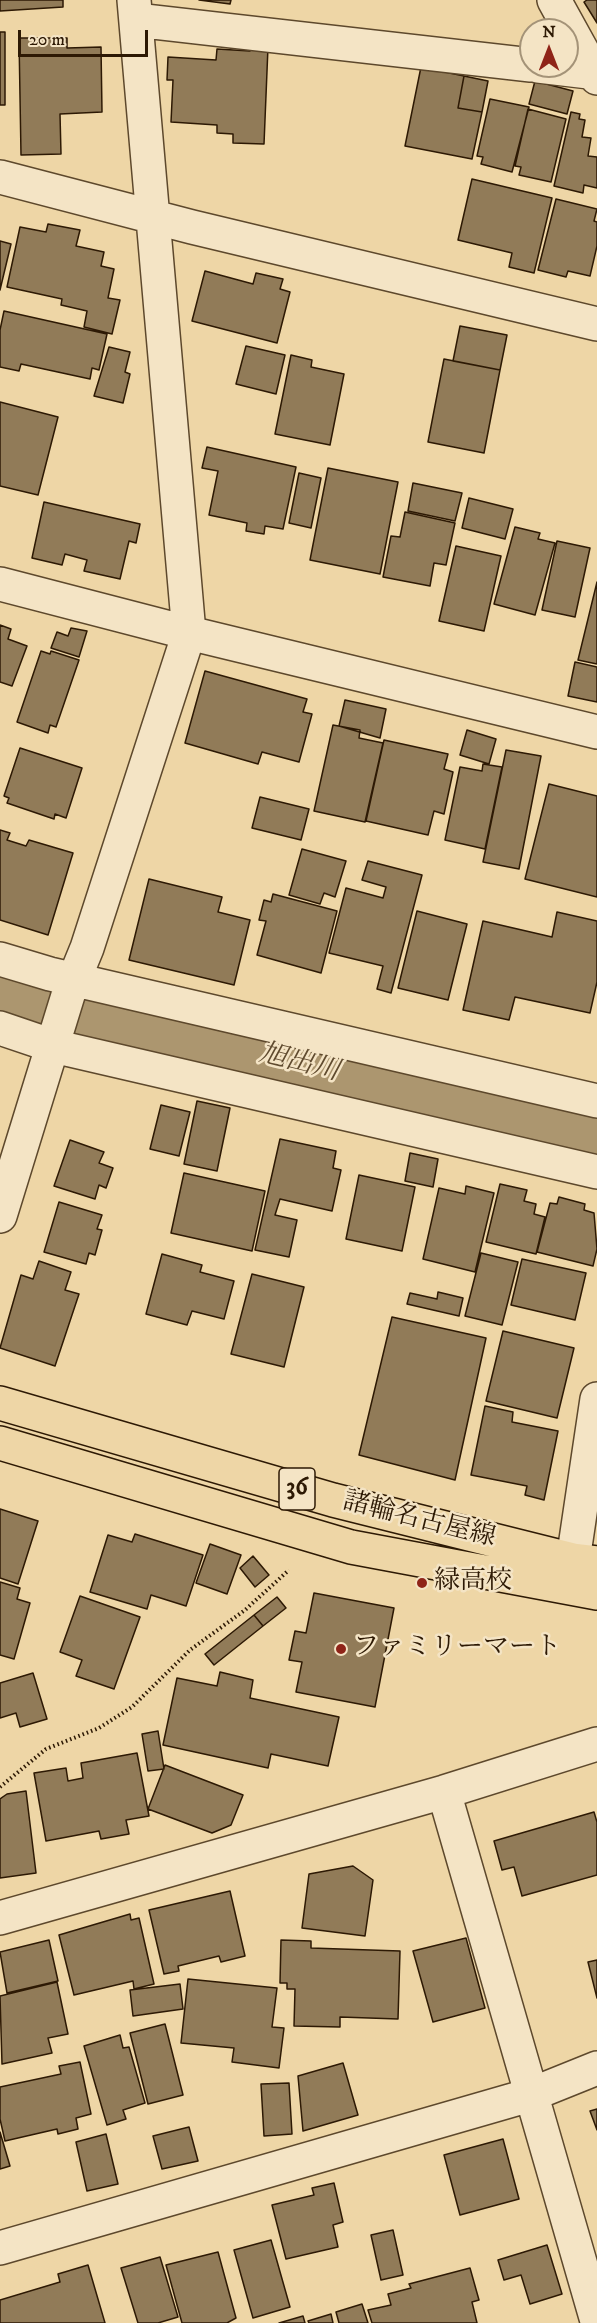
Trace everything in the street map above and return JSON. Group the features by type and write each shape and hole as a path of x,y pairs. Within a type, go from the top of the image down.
{"main road":[{"name":"諸輪名古屋線","path":"0,1403 584,1576"},
{"name":"諸輪名古屋線","path":"0,1443 351,1547 584,1576"}],"street":[{"path":"554,0 596,75"},
{"path":"0,1216 64,1010 189,633 150,216 135,10 519,63"},
{"path":"579,72 596,75"},
{"path":"0,177 150,216 597,324"},
{"path":"0,584 189,633 597,732"},
{"path":"0,959 50,974 64,1010"},
{"path":"64,1010 597,1172"},
{"path":"0,1029 64,1010 597,1101"},
{"path":"584,1576 597,1399"},
{"path":"0,1918 444,1792 597,1744"},
{"path":"444,1792 597,2322"},
{"path":"0,2248 530,2095 597,2068"}],"path":[{"path":"0,1787 46,1749 99,1728 132,1707 190,1650 244,1610 296,1563"}],"building":[{"path":"0,0 63,0 63,7 0,11"},
{"path":"199,0 231,0 230,4"},
{"path":"597,0 597,23 584,2"},
{"path":"0,32 5,32 5,105 0,105"},
{"path":"19,38 67,38 67,48 101,47 102,112 60,114 61,154 21,155"},
{"path":"250,45 268,47 264,144 233,143 233,134 217,133 217,125 171,122 173,80 167,80 168,57 216,60 217,49 250,51"},
{"path":"421,67 464,76 458,108 482,112 472,159 405,146"},
{"path":"464,76 488,81 482,112 458,108"},
{"path":"535,81 573,91 567,114 529,104"},
{"path":"490,99 529,107 512,172 481,164 483,157 477,156"},
{"path":"528,109 566,119 551,182 519,175 521,167 515,166"},
{"path":"571,112 580,114 579,119 585,120 582,137 591,138 588,156 597,157 597,188 584,185 583,193 554,186"},
{"path":"472,179 552,198 534,273 509,267 512,253 458,240"},
{"path":"556,199 597,209 594,221 597,222 597,246 590,276 568,271 566,277 538,270"},
{"path":"48,224 80,230 76,246 104,252 101,266 114,269 108,298 120,300 112,334 84,327 87,311 61,305 62,299 7,287 20,227 46,232"},
{"path":"0,241 11,244 0,290"},
{"path":"205,271 253,284 256,273 283,279 280,289 290,292 277,343 192,321"},
{"path":"4,311 107,334 99,370 92,368 90,379 21,364 19,371 0,367 0,330"},
{"path":"460,326 507,335 500,370 453,361"},
{"path":"246,346 285,355 276,394 236,384"},
{"path":"109,347 130,352 125,372 130,374 123,403 94,396"},
{"path":"291,355 312,360 311,367 344,374 330,445 275,434"},
{"path":"444,359 500,370 484,453 428,442"},
{"path":"0,402 58,417 38,495 0,486"},
{"path":"207,447 296,467 283,529 265,526 264,534 246,531 247,523 209,515 218,471 202,468"},
{"path":"328,468 398,482 380,574 310,560"},
{"path":"299,473 321,478 311,528 289,523"},
{"path":"413,483 462,493 455,521 408,511"},
{"path":"469,498 513,509 505,539 462,528"},
{"path":"44,502 140,524 136,543 129,541 120,579 84,571 87,560 65,554 62,565 32,558"},
{"path":"405,512 455,523 446,565 434,563 430,586 383,577 391,536 400,537"},
{"path":"515,527 540,533 538,539 555,543 535,615 494,604"},
{"path":"557,541 590,548 575,617 542,610"},
{"path":"456,546 501,556 484,631 439,621"},
{"path":"597,582 597,664 578,660"},
{"path":"0,625 11,629 8,639 27,646 12,686 0,682"},
{"path":"71,628 87,631 79,657 51,648 57,632 68,636"},
{"path":"41,651 50,654 51,651 79,660 56,727 50,725 48,733 17,722"},
{"path":"575,662 597,667 597,702 568,696"},
{"path":"205,671 307,699 303,712 312,714 299,762 262,752 258,764 185,743"},
{"path":"345,700 386,709 380,738 339,726"},
{"path":"333,725 360,730 359,738 383,743 365,822 314,811"},
{"path":"467,730 496,739 489,764 460,755"},
{"path":"384,740 448,754 444,769 453,772 444,814 434,811 428,835 366,821"},
{"path":"20,748 82,768 66,818 55,814 54,819 7,803 9,798 4,796"},
{"path":"506,750 541,756 519,869 483,862"},
{"path":"483,764 502,767 485,849 445,840 460,767 482,771"},
{"path":"549,784 597,796 597,897 525,879"},
{"path":"260,797 309,809 301,840 252,828"},
{"path":"0,830 10,833 7,840 26,846 29,840 73,853 48,935 0,920"},
{"path":"302,849 346,861 335,897 324,893 320,904 289,895"},
{"path":"368,861 422,875 391,993 377,989 383,966 329,953 346,888 383,898 386,887 362,880"},
{"path":"149,879 222,897 218,912 250,920 234,985 129,960"},
{"path":"273,894 337,911 321,973 257,955 266,921 259,920 264,900 271,902"},
{"path":"417,911 467,924 448,1000 398,988"},
{"path":"557,912 597,921 597,982 590,1013 515,997 509,1020 463,1010 483,921 552,937"},
{"path":"197,1101 230,1108 217,1171 184,1164"},
{"path":"161,1105 190,1112 179,1156 150,1149"},
{"path":"280,1139 336,1151 333,1168 341,1170 332,1211 280,1199 275,1215 297,1220 289,1257 255,1250"},
{"path":"70,1140 104,1152 99,1163 113,1168 106,1188 99,1185 95,1199 54,1186"},
{"path":"410,1153 438,1159 433,1187 405,1181"},
{"path":"184,1173 265,1191 252,1251 171,1233"},
{"path":"359,1175 415,1187 402,1251 346,1239"},
{"path":"500,1184 527,1190 524,1201 536,1204 534,1214 545,1217 536,1254 486,1242"},
{"path":"466,1186 494,1193 475,1272 423,1259 439,1188 465,1194"},
{"path":"559,1197 585,1204 584,1210 594,1213 597,1249 593,1266 537,1252 550,1203 557,1204"},
{"path":"59,1202 102,1215 97,1229 102,1230 95,1255 89,1253 86,1264 44,1252"},
{"path":"481,1253 518,1262 502,1325 465,1316"},
{"path":"162,1254 202,1265 200,1272 234,1281 224,1319 192,1311 187,1325 146,1314"},
{"path":"522,1259 586,1273 575,1320 511,1305"},
{"path":"39,1261 71,1272 65,1290 79,1294 55,1366 0,1348 21,1275 33,1279"},
{"path":"252,1274 304,1287 284,1367 231,1354"},
{"path":"438,1292 463,1298 459,1316 407,1304 410,1293 437,1299"},
{"path":"392,1317 486,1338 455,1480 359,1455"},
{"path":"503,1331 574,1348 557,1418 486,1401"},
{"path":"485,1406 513,1412 512,1422 558,1431 544,1500 525,1495 527,1486 471,1475"},
{"path":"0,1509 38,1521 18,1584 0,1578"},
{"path":"135,1534 203,1555 186,1606 151,1595 147,1609 90,1592 108,1535 132,1542"},
{"path":"210,1544 241,1555 227,1594 196,1583"},
{"path":"253,1556 269,1575 255,1587 240,1568"},
{"path":"0,1582 20,1588 17,1599 30,1603 14,1659 0,1655"},
{"path":"314,1593 394,1608 375,1707 296,1692 302,1662 289,1660 295,1631 306,1633"},
{"path":"80,1596 140,1617 114,1689 76,1676 82,1660 60,1652"},
{"path":"277,1597 286,1608 263,1626 254,1615"},
{"path":"254,1615 263,1626 214,1665 205,1654"},
{"path":"220,1672 253,1680 250,1698 339,1717 328,1766 271,1754 268,1768 163,1745 177,1678 217,1686"},
{"path":"33,1673 47,1719 20,1727 16,1713 0,1718 0,1683"},
{"path":"158,1731 164,1769 148,1771 142,1734"},
{"path":"137,1753 149,1816 126,1820 129,1834 101,1839 99,1831 46,1841 34,1773 66,1768 68,1781 83,1778 81,1763"},
{"path":"165,1765 243,1795 231,1825 212,1833 148,1809"},
{"path":"26,1791 36,1873 0,1878 0,1799 7,1794"},
{"path":"594,1812 597,1822 597,1875 522,1896 514,1867 502,1870 494,1841"},
{"path":"353,1866 373,1880 365,1936 302,1928 309,1874"},
{"path":"230,1891 245,1956 221,1962 219,1956 178,1966 179,1971 164,1974 149,1910"},
{"path":"130,1914 131,1920 139,1918 154,1984 134,1989 133,1981 74,1995 59,1935"},
{"path":"466,1938 485,2008 433,2022 413,1951"},
{"path":"49,1940 58,1981 7,1993 0,1952"},
{"path":"281,1940 311,1941 311,1948 400,1951 398,2019 340,2017 340,2027 294,2026 295,1989 287,1989 287,1983 280,1983"},
{"path":"597,1960 597,1998 588,1962"},
{"path":"188,1979 277,1988 272,2027 284,2028 279,2068 232,2062 234,2048 181,2043"},
{"path":"57,1982 68,2034 48,2038 52,2053 2,2064 0,1996"},
{"path":"180,1984 183,2009 133,2016 130,1990"},
{"path":"165,2024 183,2095 148,2104 130,2033"},
{"path":"120,2035 123,2048 129,2047 145,2103 123,2110 126,2119 107,2125 84,2046"},
{"path":"80,2062 91,2114 76,2118 78,2129 58,2134 57,2129 5,2141 0,2119 0,2087 61,2074 59,2066"},
{"path":"343,2063 358,2115 303,2131 298,2076"},
{"path":"289,2083 292,2134 264,2136 261,2084"},
{"path":"597,2109 597,2130 590,2111"},
{"path":"189,2127 198,2161 162,2169 153,2136"},
{"path":"0,2132 10,2166 0,2169"},
{"path":"106,2134 118,2184 87,2191 76,2142"},
{"path":"503,2139 519,2199 460,2215 444,2155"},
{"path":"334,2183 343,2222 333,2225 338,2247 286,2259 272,2205 314,2195 312,2188"},
{"path":"393,2230 403,2275 381,2280 371,2235"},
{"path":"271,2240 290,2307 253,2318 234,2250"},
{"path":"547,2245 562,2294 530,2304 521,2275 504,2280 498,2260"},
{"path":"218,2252 236,2318 227,2323 182,2323 166,2265"},
{"path":"160,2257 178,2317 158,2323 138,2323 121,2268"},
{"path":"88,2265 105,2323 0,2323 0,2300 60,2282 58,2274"},
{"path":"470,2268 479,2300 472,2302 477,2323 372,2323 368,2310 391,2305 388,2294 411,2288 409,2284"},
{"path":"362,2304 368,2323 339,2323 336,2312"},
{"path":"331,2314 333,2323 309,2323 308,2321"},
{"path":"303,2316 305,2323 279,2323"}],"waterway":[{"name":"旭出川","path":"0,989 33,1000 597,1138"}],"place":[{"name":"緑高校","path":"422,1583"},
{"name":"ファミリーマート","path":"341,1649"}]}
